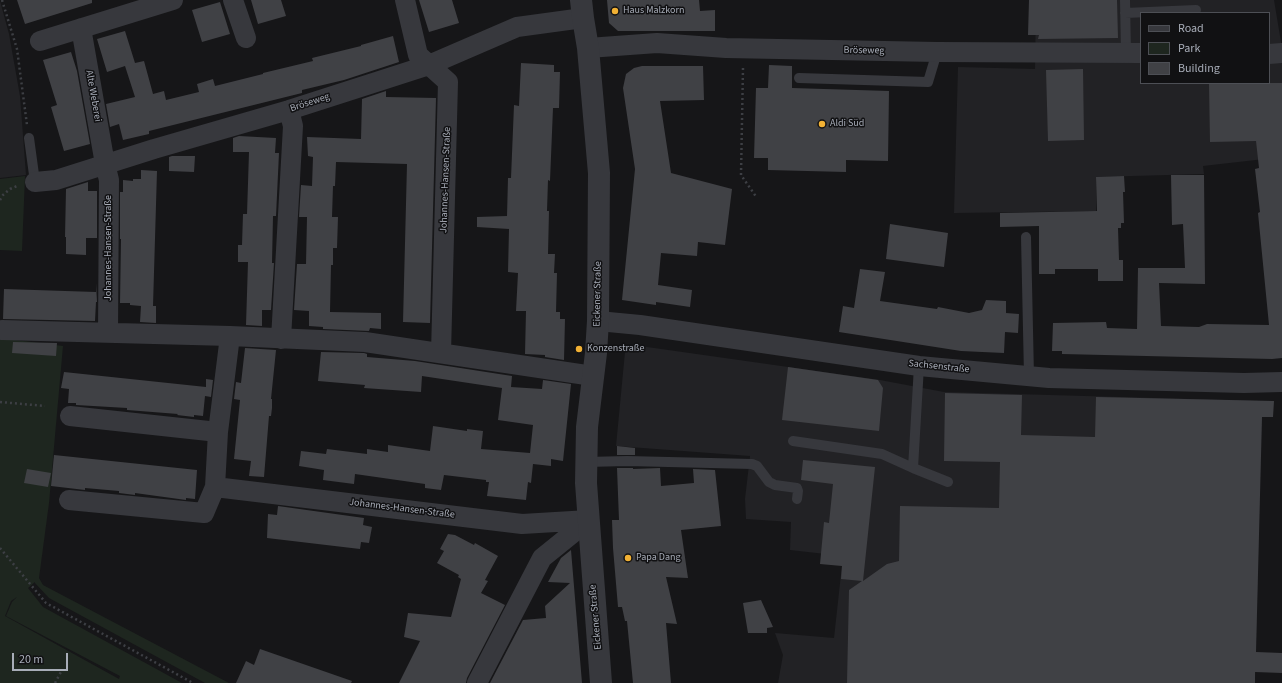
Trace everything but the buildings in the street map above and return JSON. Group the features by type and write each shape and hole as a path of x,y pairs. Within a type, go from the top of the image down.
{"street":[{"path":"40,41 173,0"},
{"path":"233,0 246,38"},
{"path":"405,0 418,55 429,65"},
{"name":"Bröseweg","path":"26,184 56,180 105,164 289,110 429,65 517,27 582,9"},
{"name":"Eickener Straße","path":"582,9 588,48 599,173 598,321 587,427 586,483 601,683"},
{"name":"Alte Weberei","path":"81,28 105,164"},
{"name":"Bröseweg","path":"588,48 657,43 743,48 937,52 1133,53"},
{"path":"1270,54 1282,53"},
{"name":"Johannes-Hansen-Straße","path":"429,65 448,82 440,353"},
{"path":"281,339 293,126 289,110"},
{"name":"Johannes-Hansen-Straße","path":"105,164 109,180 108,333"},
{"name":"Sachsenstraße","path":"598,321 640,325 919,366 1049,378 1244,383 1282,382"},
{"path":"2,330 230,336 365,342 593,376"},
{"path":"69,500 204,513 215,487 218,432 230,336"},
{"path":"70,416 218,432"},
{"name":"Johannes-Hansen-Straße","path":"215,487 522,524 589,520"},
{"path":"477,683 542,558 589,520"}],"lane":[{"path":"1125,0 1125,13 1133,53"},
{"path":"1149,12 1196,10"},
{"path":"1125,13 1140,12"},
{"path":"799,78 928,82 937,52"},
{"path":"26,184 29,138"},
{"path":"1026,236 1029,376"},
{"path":"913,468 919,366"},
{"path":"793,442 882,454 948,482"},
{"path":"586,462 627,461 752,464 757,466 769,482 797,488 797,499"}],"path":[{"path":"2,0 17,49 29,138"},
{"path":"743,48 741,175 757,198"},
{"path":"0,200 10,189 26,184"},
{"path":"0,402 45,406"},
{"path":"0,548 46,603 193,683"},
{"path":"55,683 62,670"}],"shaded area":[{"path":"1036,0 1274,0 1282,48 1282,157 1203,166 1204,174 1096,177 1096,211 954,213 958,67 1035,69"},
{"path":"0,1 9,34 20,96 26,175 0,178"},
{"path":"630,345 880,380 944,392 1262,401 1255,683 778,683 783,655 775,633 834,638 843,556 790,550 791,522 746,519 745,499 750,456 616,446 625,349"}],"green space":[{"path":"25,176 22,251 0,250 0,179"},
{"path":"0,338 63,346 49,503 39,578 43,585 229,683 205,683 49,598 35,582 28,588 43,607 182,683 0,683","holes":["17,597 12,602 6,616 120,676 119,679 5,616 11,601"]}],"place":[{"name":"Haus Malzkorn","path":"615,11"},
{"name":"Aldi Süd","path":"822,124"},
{"name":"Konzenstraße","path":"579,349"},
{"name":"Papa Dang","path":"628,558"}]}
